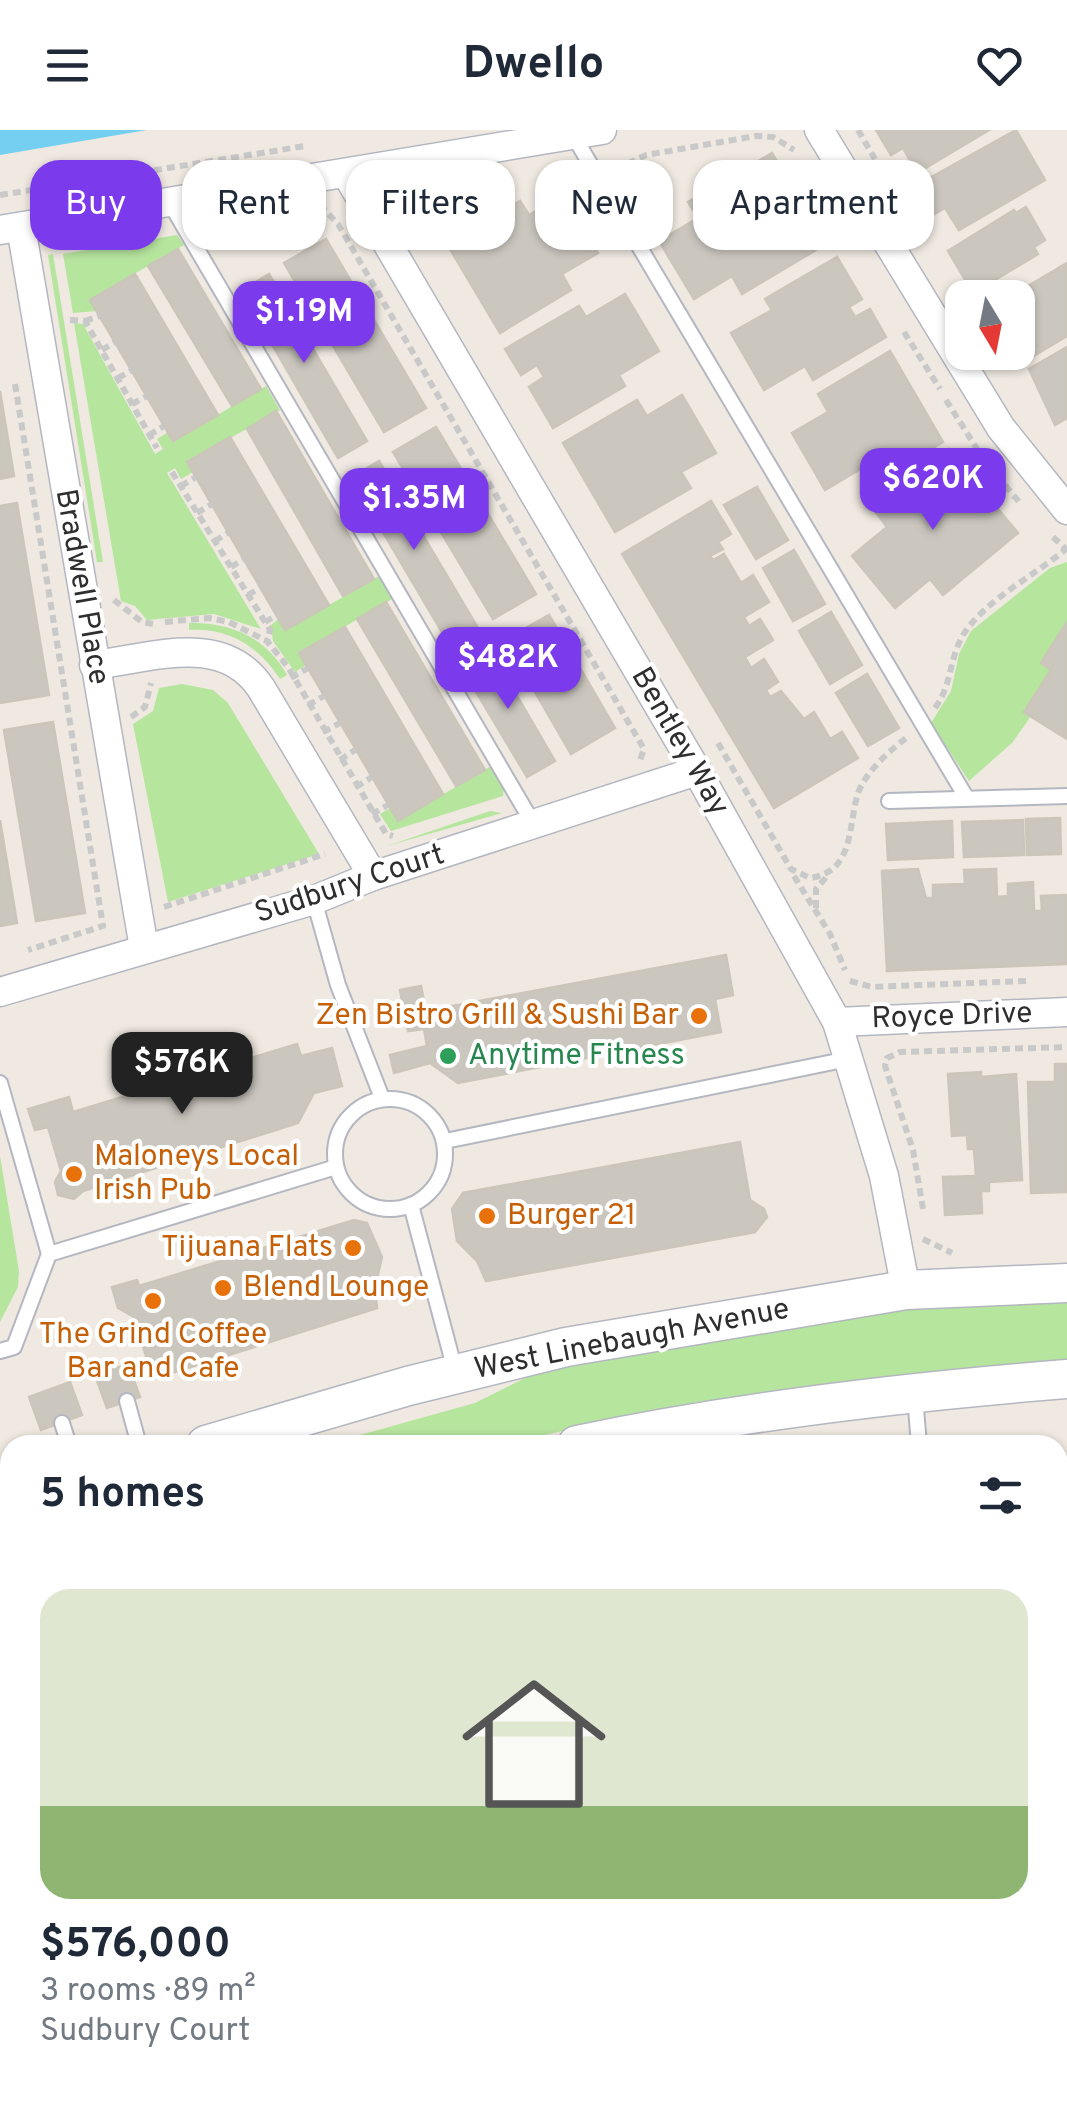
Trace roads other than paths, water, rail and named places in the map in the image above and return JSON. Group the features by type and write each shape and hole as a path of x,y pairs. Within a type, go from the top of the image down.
{"main road":[{"name":"West Linebaugh Avenue","path":"241,1435 566,1347 906,1290 1067,1283"},
{"path":"629,1435 744,1413 914,1391 1067,1380"}],"street":[{"path":"422,160 602,130"},
{"path":"820,130 1001,428 1067,510"},
{"path":"10,229 346,173"},
{"name":"Bradwell Place","path":"10,229 144,948"},
{"name":"Bentley Way","path":"391,250 697,771 837,1022 884,1176 906,1290"},
{"path":"94,666 217,652 238,661 262,688 373,876"},
{"name":"Sudbury Court","path":"0,992 314,900 373,876 697,771"},
{"name":"Royce Drive","path":"837,1022 1067,1012"}],"lane":[{"path":"573,134 966,798"},
{"path":"170,203 534,825"},
{"path":"890,801 1067,796"},
{"path":"314,900 338,985 382,1098"},
{"path":"445,1141 848,1059"},
{"path":"0,1083 49,1254 14,1347 0,1351"},
{"path":"382,1098 404,1099 422,1107 437,1123 445,1141 440,1180 411,1205 386,1209 368,1204 344,1184 336,1166 336,1140 343,1123 364,1104 382,1098"},
{"path":"49,1254 336,1166"},
{"path":"411,1205 456,1374"},
{"path":"914,1391 918,1435"},
{"path":"127,1401 136,1435"},
{"path":"62,1423 66,1435"}],"water":[{"path":"0,130 147,130 0,155"}],"place":[{"name":"Zen Bistro Grill & Sushi Bar","path":"699,1016"},
{"name":"Anytime Fitness","path":"448,1056"},
{"name":"Maloneys Local Irish Pub","path":"74,1174"},
{"name":"Burger 21","path":"487,1216"},
{"name":"Tijuana Flats","path":"353,1248"},
{"name":"Blend Lounge","path":"223,1288"},
{"name":"The Grind Coffee Bar and Cafe","path":"153,1301"}]}
